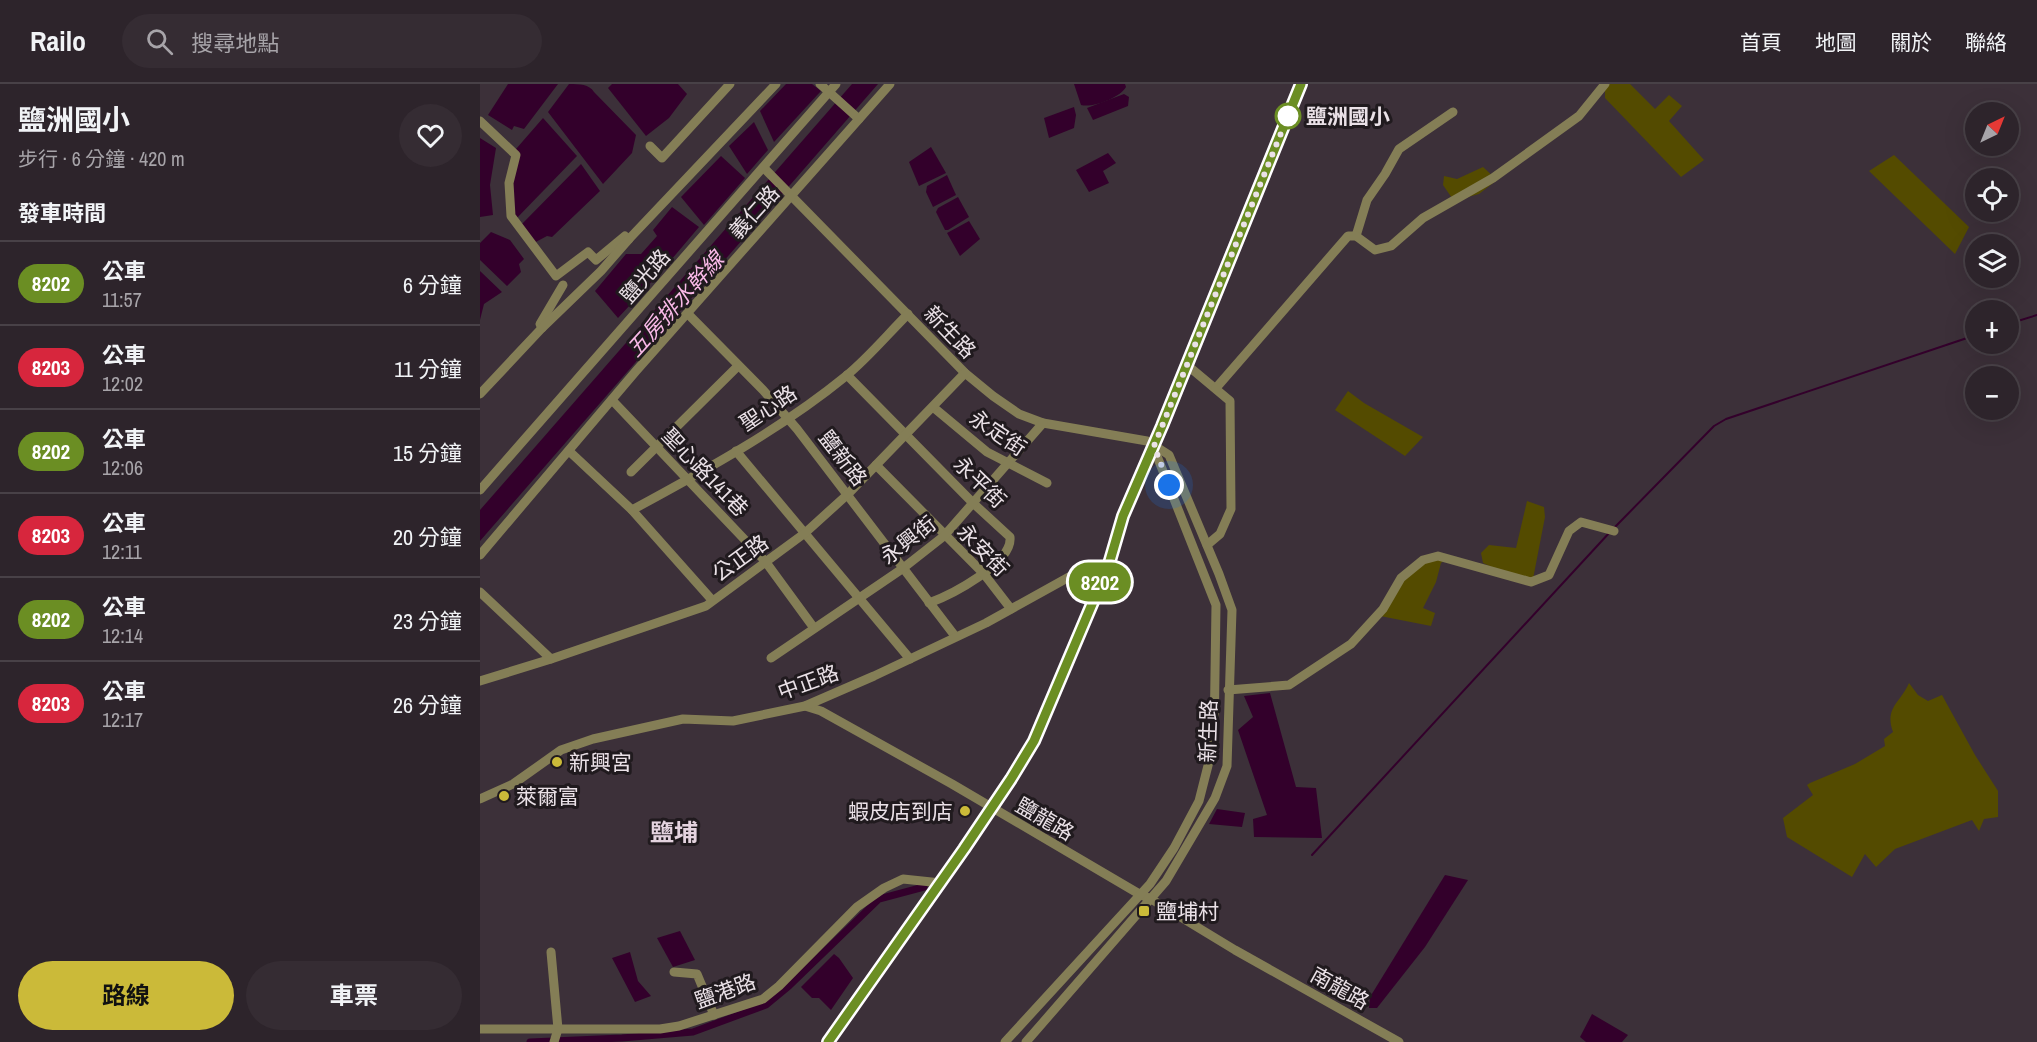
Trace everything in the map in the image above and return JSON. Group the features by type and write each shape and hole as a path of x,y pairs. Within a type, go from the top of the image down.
{"street":[{"path":"650,146 662,158 730,84"},
{"path":"480,393 542,328 602,272 629,239 776,84"},
{"path":"820,84 857,118"},
{"name":"鹽光路","path":"480,490 767,171 831,95 836,84"},
{"name":"義仁路","path":"480,555 789,194 890,84"},
{"path":"828,1042 940,883 1034,741 1109,564 1123,516 1154,446 1301,84"},
{"path":"1216,388 1348,236 1356,236 1375,250 1391,246 1423,218 1493,178 1579,116 1605,84"},
{"path":"1356,236 1367,201 1399,149 1453,112"},
{"path":"480,121 516,155 509,183 511,216 556,276 588,252 596,260 625,236 629,239"},
{"name":"新生路","path":"767,171 965,373 1019,414 1043,423 1147,441 1168,455 1232,610 1227,766 1222,782 1202,822 1166,882 1026,1042"},
{"path":"542,328 540,324 563,285"},
{"name":"鹽新路","path":"688,314 788,418 955,636"},
{"name":"聖心路","path":"632,510 688,480 788,418 847,375 908,315"},
{"path":"1187,365 1230,401 1231,509 1220,534 1207,545"},
{"path":"631,471 738,366"},
{"name":"公正路","path":"480,681 706,606 805,533 848,494 965,373"},
{"name":"永平街","path":"847,375 973,503 1010,537 1011,544 1008,550 984,574 944,598 929,603"},
{"name":"聖心路141巷","path":"612,400 765,561 814,628"},
{"name":"永定街","path":"933,407 978,446 1047,483"},
{"name":"永興街","path":"771,658 902,569 945,536 1043,423"},
{"name":"新生路","path":"1005,1042 1141,895 1174,849 1199,801 1214,742 1216,605 1154,446"},
{"path":"570,451 632,510 712,600"},
{"path":"736,451 910,659"},
{"name":"永安街","path":"876,465 984,574 1011,609"},
{"path":"1228,690 1289,685 1351,644 1383,609 1401,578 1423,560 1438,556 1531,582 1549,575 1569,531 1581,522 1614,531"},
{"name":"中正路","path":"480,799 513,784 561,750 593,739 683,719 733,721 806,706 910,659 1011,609 1078,572 1084,570 1103,575"},
{"path":"480,592 551,659"},
{"name":"鹽龍路","path":"806,706 821,711 952,784 1264,966"},
{"name":"鹽港路","path":"480,1029 660,1029 714,1016 763,999 779,986 857,907 884,888 903,879 940,883"},
{"path":"551,952 557,1030 554,1042"},
{"name":"南龍路","path":"1264,966 1399,1042"},
{"path":"674,972 697,974 714,1016"}],"shaded area":[{"path":"1607,84 1630,84 1655,109 1669,95 1682,106 1669,121 1704,160 1681,177 1605,98"},
{"path":"1894,155 1969,227 1955,254 1869,171"},
{"path":"1483,167 1497,180 1479,194 1454,201 1443,185 1444,176 1457,179"},
{"path":"1348,391 1364,403 1423,437 1405,456 1335,410"},
{"path":"1527,501 1544,507 1545,517 1533,579 1511,576 1483,563 1481,553 1489,545 1516,548"},
{"path":"1450,557 1441,563 1436,582 1423,608 1435,613 1431,626 1375,615 1423,558"},
{"path":"1909,683 1918,695 1928,701 1942,695 1998,791 1998,817 1984,819 1979,831 1972,820 1895,849 1876,867 1865,854 1852,877 1787,837 1783,818 1813,795 1807,785 1855,764 1885,746 1884,739 1893,732 1892,711"}],"water":[{"path":"508,84 558,84 524,129 514,126 512,130 488,115"},
{"path":"569,84 590,87 636,135 632,153 603,184 548,112"},
{"path":"612,84 678,84 687,94 669,118 646,136 608,88"},
{"path":"786,84 812,84 821,91 774,142 760,111"},
{"name":"五房排水幹線","path":"852,84 878,84 480,541 480,510"},
{"path":"1074,84 1125,84 1126,87 1112,98 1086,106 1081,105"},
{"path":"1124,94 1129,97 1128,106 1093,120 1087,108"},
{"path":"1074,107 1076,115 1074,128 1049,138 1044,118"},
{"path":"543,118 577,156 514,221 508,204 516,149"},
{"path":"754,122 768,150 747,174 729,146"},
{"path":"480,138 496,148 490,185 493,215 480,217"},
{"path":"931,147 946,173 919,186 909,162"},
{"path":"1108,153 1116,163 1103,171 1109,183 1089,192 1076,170"},
{"path":"721,156 745,178 704,225 681,197"},
{"path":"581,164 600,191 552,237 547,236 532,244 518,228"},
{"path":"947,175 956,195 933,207 926,192 927,186"},
{"path":"958,197 969,217 945,230 936,212 938,208"},
{"path":"672,207 699,227 660,273 644,257 656,277 618,318 595,291 626,254 641,254 657,236 653,230"},
{"path":"969,221 980,239 960,256 947,233"},
{"path":"491,232 510,240 524,259 519,264 521,272 507,286 480,260 480,243"},
{"path":"480,271 502,292 484,304 480,320"},
{"path":"1270,693 1296,787 1316,788 1322,838 1254,837 1253,819 1267,815 1238,730 1253,717 1244,696"},
{"path":"1217,809 1245,813 1242,827 1209,824"},
{"path":"1445,875 1468,880 1425,947 1377,1008 1369,1008 1370,997"},
{"path":"680,931 695,960 673,967 657,938"},
{"path":"630,952 638,981 651,996 635,1002 612,958"},
{"path":"834,954 853,978 831,1010 819,998 812,998 801,987"},
{"path":"1592,1014 1628,1035 1622,1042 1586,1042 1580,1037"}],"waterway":[{"path":"2019,321 2037,315"},
{"path":"1614,528 1714,426 1726,419 1965,339"},
{"path":"1312,855 1610,532"},
{"path":"530,1042 693,1032 766,1005 789,986 879,899 924,887"}],"bus line":[{"name":"8202","path":"828,1042 964,849 1034,741 1109,564 1123,516 1301,84"}],"place":[{"name":"鹽洲國小","path":"1288,116"},
{"name":"新興宮","path":"557,762"},
{"name":"萊爾富","path":"504,796"},
{"name":"蝦皮店到店","path":"965,811"},
{"name":"鹽埔村","path":"1144,911"}],"district":[{"name":"鹽埔","path":"674,832"}],"route":[{"path":"1169,485 1154,446 1288,116"}]}
